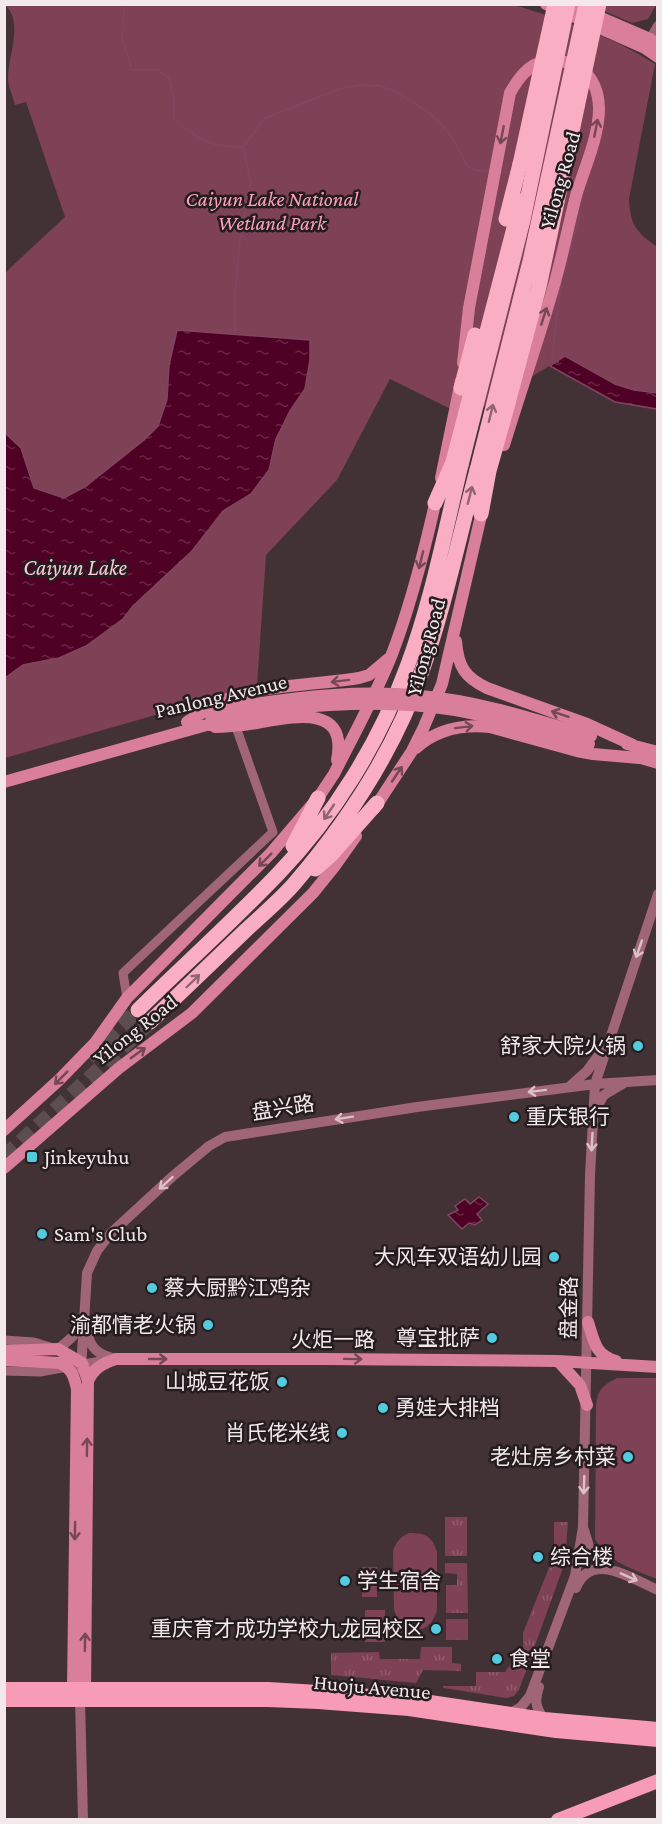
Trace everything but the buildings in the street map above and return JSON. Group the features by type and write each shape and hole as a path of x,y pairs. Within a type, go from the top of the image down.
{"highway":[{"path":"461,388 520,164 555,4"},
{"name":"Yilong Road","path":"132,1004 279,873 324,819 349,782 390,707 420,628 457,464 522,220 569,4"},
{"name":"Yilong Road","path":"150,1022 293,885 337,831 363,791 406,711 422,672 487,471 586,4"},
{"path":"481,514 487,471 507,407 539,287 599,4"},
{"path":"507,407 530,261"},
{"path":"435,503 457,464"},
{"path":"279,873 318,798"},
{"path":"293,885 323,863 377,803"}],"main road":[{"path":"546,4 651,44"},
{"path":"569,4 651,44 657,57"},
{"name":"Yilong Road","path":"4,1130 59,1080 95,1043 272,854 318,798 334,774 391,656 406,615 435,503 461,388 469,308 510,93 529,68 541,62 569,63 584,70 591,81 599,108 597,128 576,195 553,289 487,471"},
{"name":"Yilong Road","path":"4,1168 119,1068 192,1013 313,893 334,867 412,751 442,684 481,514"},
{"path":"455,622 458,661 463,670 477,683 587,724 633,746"},
{"path":"190,725 218,703 239,695 359,678 369,675 391,656"},
{"name":"Panlong Avenue","path":"4,774 248,709 306,696 348,693 422,696 456,701 522,716 590,740"},
{"path":"190,725 236,727 300,716 318,718 333,727 339,743 334,774"},
{"name":"Panlong Avenue","path":"4,782 190,725"},
{"path":"412,751 435,735 461,727 477,726 490,727 577,751 639,758"},
{"path":"590,740 657,752"},
{"path":"590,740 657,763"},
{"path":"588,1322 595,1347 607,1359 631,1366"},
{"path":"4,1360 58,1350 82,1364 88,1381 80,1692"},
{"path":"4,1351 60,1363 67,1367 74,1376 80,1692"},
{"path":"88,1381 96,1368 116,1359"},
{"name":"火炬一路","path":"116,1359 558,1361 657,1367"},
{"path":"558,1361 580,1385 587,1405"},
{"path":"4,1689 80,1692"},
{"name":"Huoju Avenue","path":"80,1692 298,1691 410,1699 544,1719 657,1729"},
{"path":"4,1700 80,1692"},
{"name":"Huoju Avenue","path":"80,1692 318,1702 409,1709 556,1731 657,1740"},
{"path":"558,1820 657,1781"}],"street":[{"path":"651,44 657,25"},
{"path":"132,1004 123,973 273,832 236,727"},
{"name":"盘金路","path":"509,1714 521,1707 530,1696 575,1576 583,1527 590,1175 595,1084 657,894"},
{"path":"568,1087 587,1071 607,1045"},
{"name":"盘兴路","path":"76,1389 82,1364 87,1273 97,1251 110,1234 208,1146 225,1137 417,1107 568,1087 657,1080"},
{"path":"594,1113 604,1095 627,1082"},
{"path":"4,1340 34,1342 58,1350 79,1330 84,1319"},
{"path":"84,1319 91,1346 103,1356 116,1359"},
{"path":"4,1371 40,1372 116,1359"},
{"path":"583,1527 591,1553 607,1568 657,1590"},
{"path":"544,1719 537,1710 535,1698 580,1579 590,1570 607,1568"},
{"path":"80,1692 83,1820"}],"green space":[{"name":"Caiyun Lake National Wetland Park","path":"5,5 514,5 587,30 639,54 655,64 629,199 631,216 636,228 657,247 657,393 634,390 615,384 565,356 467,417 390,379 337,480 266,555 257,686 5,758 4,275 65,217 26,102 15,105 10,88 8,78 14,30 11,12"},
{"path":"605,5 656,5 648,19 632,23 604,11"},
{"path":"617,1378 657,1378 657,1579 614,1560 595,1539 596,1406 602,1389"},
{"path":"445,1517 467,1517 467,1556 445,1556"},
{"path":"554,1522 568,1522 565,1562 519,1690 514,1696 506,1698 444,1688 443,1686 476,1686 476,1672 505,1672 523,1646 523,1633 554,1555"},
{"path":"409,1533 428,1536 437,1552 437,1610 429,1625 416,1630 404,1625 394,1610 393,1551 399,1540"},
{"path":"445,1563 467,1563 468,1613 446,1613 446,1585 457,1585 457,1574 445,1573"},
{"path":"362,1567 377,1567 377,1597 362,1597"},
{"path":"365,1610 385,1610 385,1642 365,1642"},
{"path":"446,1619 468,1619 468,1640 446,1640"},
{"path":"421,1647 452,1647 452,1663 461,1664 461,1671 423,1670 416,1683 331,1675 331,1653 379,1652 380,1659 420,1659"}],"water":[{"name":"Caiyun Lake","path":"177,330 310,340 310,360 305,389 290,411 276,439 269,470 251,494 223,511 192,551 133,606 123,619 86,646 59,658 23,665 5,678 5,433 21,448 34,488 64,498 86,486 158,426 167,399 169,365"},
{"path":"565,356 615,384 634,390 657,393 657,409 615,402 550,366"},
{"path":"479,1197 488,1204 477,1214 482,1220 475,1225 469,1223 462,1229 448,1215 458,1210 455,1206 465,1199 470,1204"}],"waterway":[{"path":"125,4 122,36 132,70 158,70 169,78 174,100 174,119 191,133 212,144 243,147"},
{"path":"235,333 237,267 251,183 243,147 265,118 342,88 360,85 380,86 397,92 429,113 444,127 467,165 472,169 489,172"},
{"path":"498,172 510,172"},
{"path":"563,273 580,216 578,210"},
{"path":"558,362 552,358 561,282"}],"tunnel":[{"path":"88,1057 138,1010"},
{"path":"4,1157 150,1022"}],"place":[{"name":"舒家大院火锅","path":"638,1046"},
{"name":"重庆银行","path":"514,1117"},
{"name":"Jinkeyuhu","path":"32,1157"},
{"name":"Sam's Club","path":"42,1234"},
{"name":"大风车双语幼儿园","path":"554,1257"},
{"name":"蔡大厨黔江鸡杂","path":"152,1288"},
{"name":"渝都情老火锅","path":"208,1325"},
{"name":"尊宝批萨","path":"492,1338"},
{"name":"山城豆花饭","path":"282,1382"},
{"name":"勇娃大排档","path":"383,1408"},
{"name":"肖氏佬米线","path":"342,1433"},
{"name":"老灶房乡村菜","path":"628,1457"},
{"name":"综合楼","path":"538,1557"},
{"name":"学生宿舍","path":"345,1581"},
{"name":"重庆育才成功学校九龙园校区","path":"436,1629"},
{"name":"食堂","path":"497,1659"}]}
